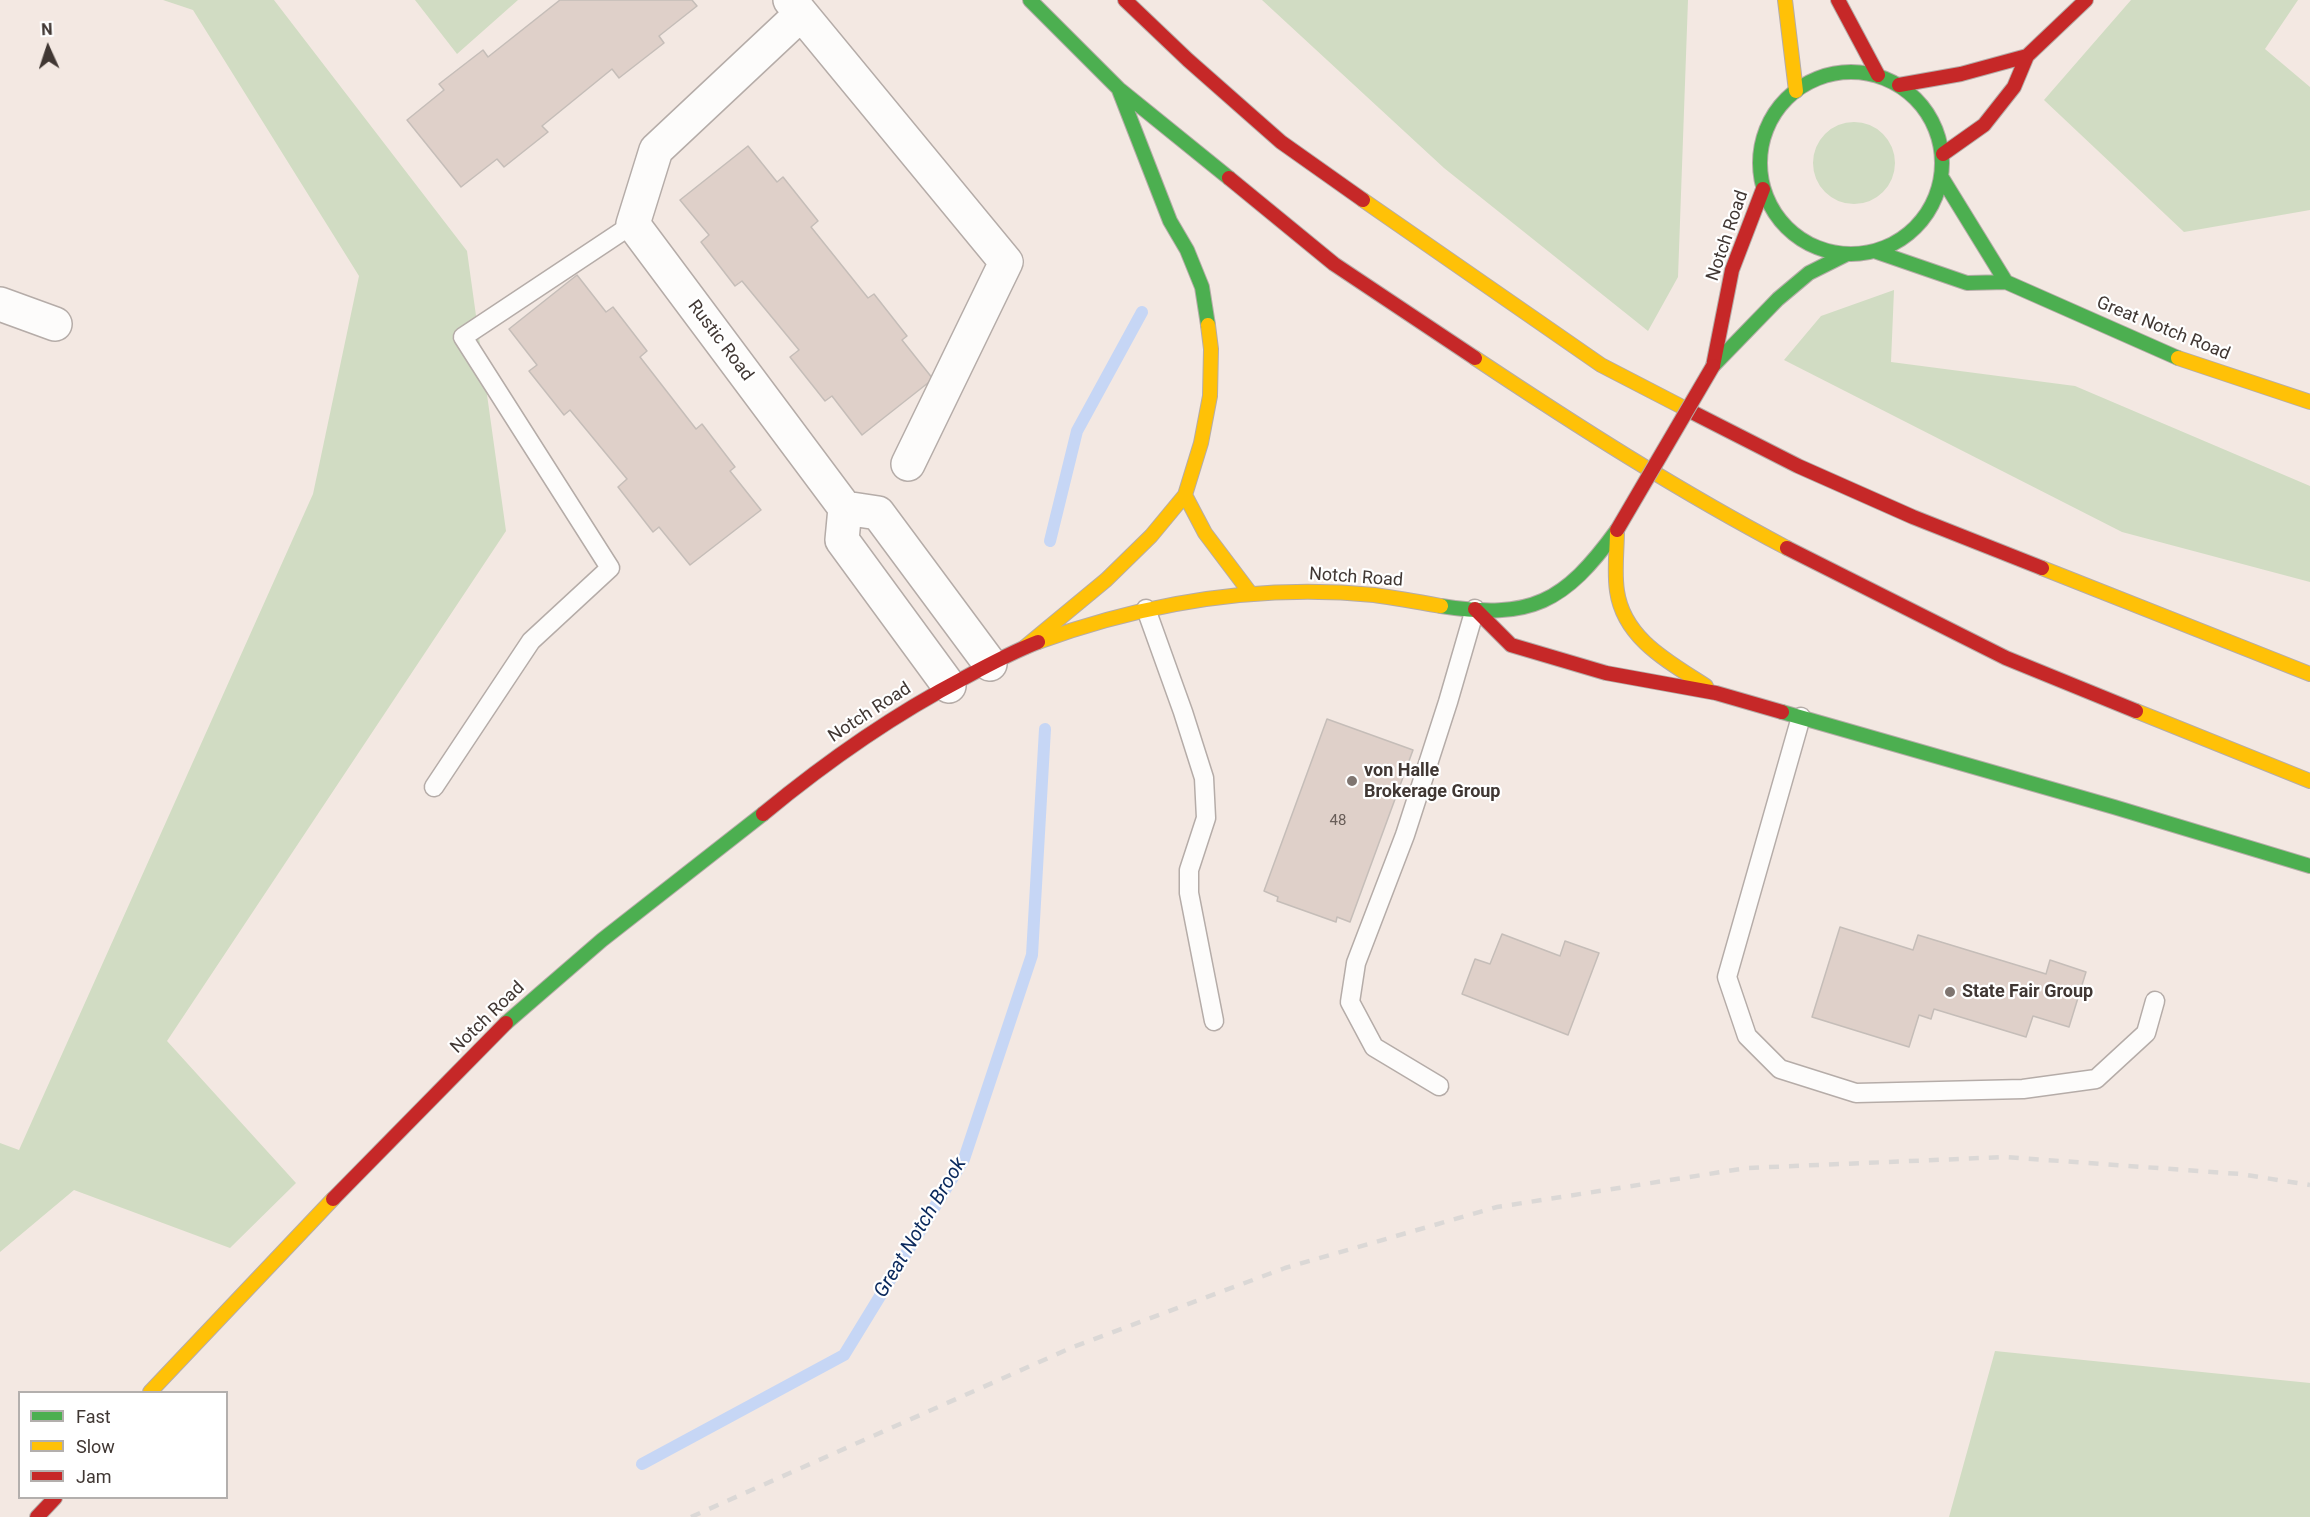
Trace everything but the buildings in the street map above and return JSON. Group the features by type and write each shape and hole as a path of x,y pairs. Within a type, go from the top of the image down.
{"main road":[{"path":"1030,0 1119,89 1334,264 1574,424 1736,521 2006,658 2310,781"},
{"path":"1125,0 1188,60 1281,142 1601,365 1798,466 1913,518 2310,674"},
{"path":"1785,0 1796,91"},
{"path":"1838,0 1878,75"},
{"path":"1943,154 1984,125 2014,87 2027,56 2086,0"},
{"path":"1899,85 1961,74 2027,56"},
{"path":"1849,72 1878,75 1899,85 1915,97 1928,113 1937,131 1943,154 1942,178 1934,203 1919,225 1898,241 1874,251 1847,254 1821,249 1802,240 1785,226 1772,209 1763,189 1760,167 1762,145 1768,124 1780,106 1796,91 1821,77 1849,72"},
{"path":"1025,647 1106,580 1151,536 1185,495 1201,443 1210,396 1212,350 1202,287 1187,250 1170,221 1119,89"},
{"path":"1942,178 2006,282"},
{"name":"Notch Road","path":"1713,366 1732,270 1763,189"},
{"name":"Great Notch Road","path":"1874,251 1966,283 2006,282 2172,356 2310,402"},
{"name":"Notch Road","path":"151,1391 208,1329 485,1044 558,976 814,773 875,728 1025,647 1085,626 1146,609 1198,599 1311,592 1370,594 1498,611 1520,609 1542,603 1563,592 1583,576 1617,530 1713,366 1778,299 1809,273 1847,254"},
{"path":"1185,495 1206,533 1251,594"},
{"path":"1617,530 1617,593 1625,621 1649,647 1716,693"},
{"path":"1475,609 1511,645 1606,673 1716,693 2310,866"},
{"path":"37,1517 53,1499"}],"street":[{"path":"633,224 656,150 795,7 1006,262 908,464"},
{"name":"Rustic Road","path":"633,224 845,508"},
{"path":"0,304 55,324"},
{"path":"950,686 842,540 845,508 878,513 990,664"}],"lane":[{"path":"434,787 531,641 610,568 463,337 633,224"},
{"path":"1146,609 1204,778 1206,818 1189,870 1189,893 1214,1021"},
{"path":"1439,1086 1374,1047 1350,1002 1356,963 1406,835 1475,609"},
{"path":"1801,717 1727,977 1748,1036 1780,1069 1856,1093 2023,1089 2096,1079 2146,1033 2155,1001"}],"green space":[{"path":"163,0 274,0 467,251 506,531 167,1041 296,1183 230,1248 74,1190 0,1252 0,1143 19,1150 313,494 359,276 193,10"},
{"path":"415,0 518,0 457,54"},
{"path":"1262,0 1688,0 1678,277 1648,331 1444,168"},
{"path":"2131,0 2298,0 2265,49 2310,87 2310,210 2184,232 2044,100"},
{"path":"1846,122 1862,122 1877,129 1888,140 1895,155 1892,179 1883,192 1862,204 1846,204 1831,197 1820,186 1813,171 1813,155 1820,140 1831,129"},
{"path":"1894,290 1891,362 2075,386 2310,486 2310,582 2122,532 1784,360 1821,316"},
{"path":"1995,1351 2310,1383 2310,1517 1949,1517"}],"waterway":[{"name":"Great Notch Brook","path":"1050,541 1077,431 1142,312"},
{"name":"Great Notch Brook","path":"642,1464 844,1355 964,1159 1032,955 1045,729"}],"railway":[{"path":"691,1517 1073,1347 1285,1268 1497,1207 1747,1168 2005,1157 2240,1174 2310,1185"}],"traffic: fast":[{"path":"1030,0 1119,89 1229,178"},
{"path":"1851,72 1886,79 1901,87 1915,99 1927,113 1935,128 1942,163 1935,198 1927,213 1915,227 1901,239 1886,247 1851,254 1816,247 1801,239 1787,227 1775,213 1767,198 1760,163 1767,128 1775,113 1787,99 1801,87 1816,79 1851,72"},
{"path":"1119,90 1170,221 1187,250 1202,287 1208,325"},
{"path":"1942,178 2006,282"},
{"path":"1874,251 1967,283 2006,282 2178,358"},
{"path":"1713,366 1778,299 1809,273 1847,254"},
{"path":"1441,606 1472,610 1499,610 1543,601 1562,590 1580,575 1617,530"},
{"path":"1782,712 2310,866"},
{"path":"506,1023 602,940 763,814"}],"traffic: slow":[{"path":"1785,0 1796,91"},
{"path":"1363,200 1601,365 1688,410"},
{"path":"1025,647 1106,580 1151,536 1185,495 1201,443 1210,396 1211,349 1208,325"},
{"path":"1475,358 1629,457 1787,548"},
{"path":"2178,358 2310,402"},
{"path":"1185,495 1205,533 1251,594"},
{"path":"1617,530 1617,591 1621,608 1629,623 1650,648 1706,686"},
{"path":"2042,568 2310,674"},
{"path":"1038,642 1078,628 1161,607 1246,595 1331,592 1374,595 1441,606"},
{"path":"2136,711 2310,781"},
{"path":"151,1391 333,1199"}],"traffic: jam":[{"path":"1125,0 1188,60 1281,142 1363,200"},
{"path":"1838,0 1878,75"},
{"path":"1943,154 1984,125 2014,87 2027,56 2086,0"},
{"path":"1899,85 1961,74 2027,56"},
{"path":"1229,178 1334,264 1475,358"},
{"path":"1713,366 1732,270 1763,189"},
{"path":"1617,530 1713,366"},
{"path":"1688,410 1798,466 1913,517 2042,568"},
{"path":"1787,548 2006,658 2136,711"},
{"path":"1475,609 1511,645 1606,673 1716,693 1782,712"},
{"path":"763,814 835,758 885,724 973,673 1038,642"},
{"path":"333,1199 506,1023"},
{"path":"37,1517 54,1499"}],"place":[{"name":"von Halle Brokerage Group","path":"1352,781"},
{"name":"State Fair Group","path":"1950,992"}]}
